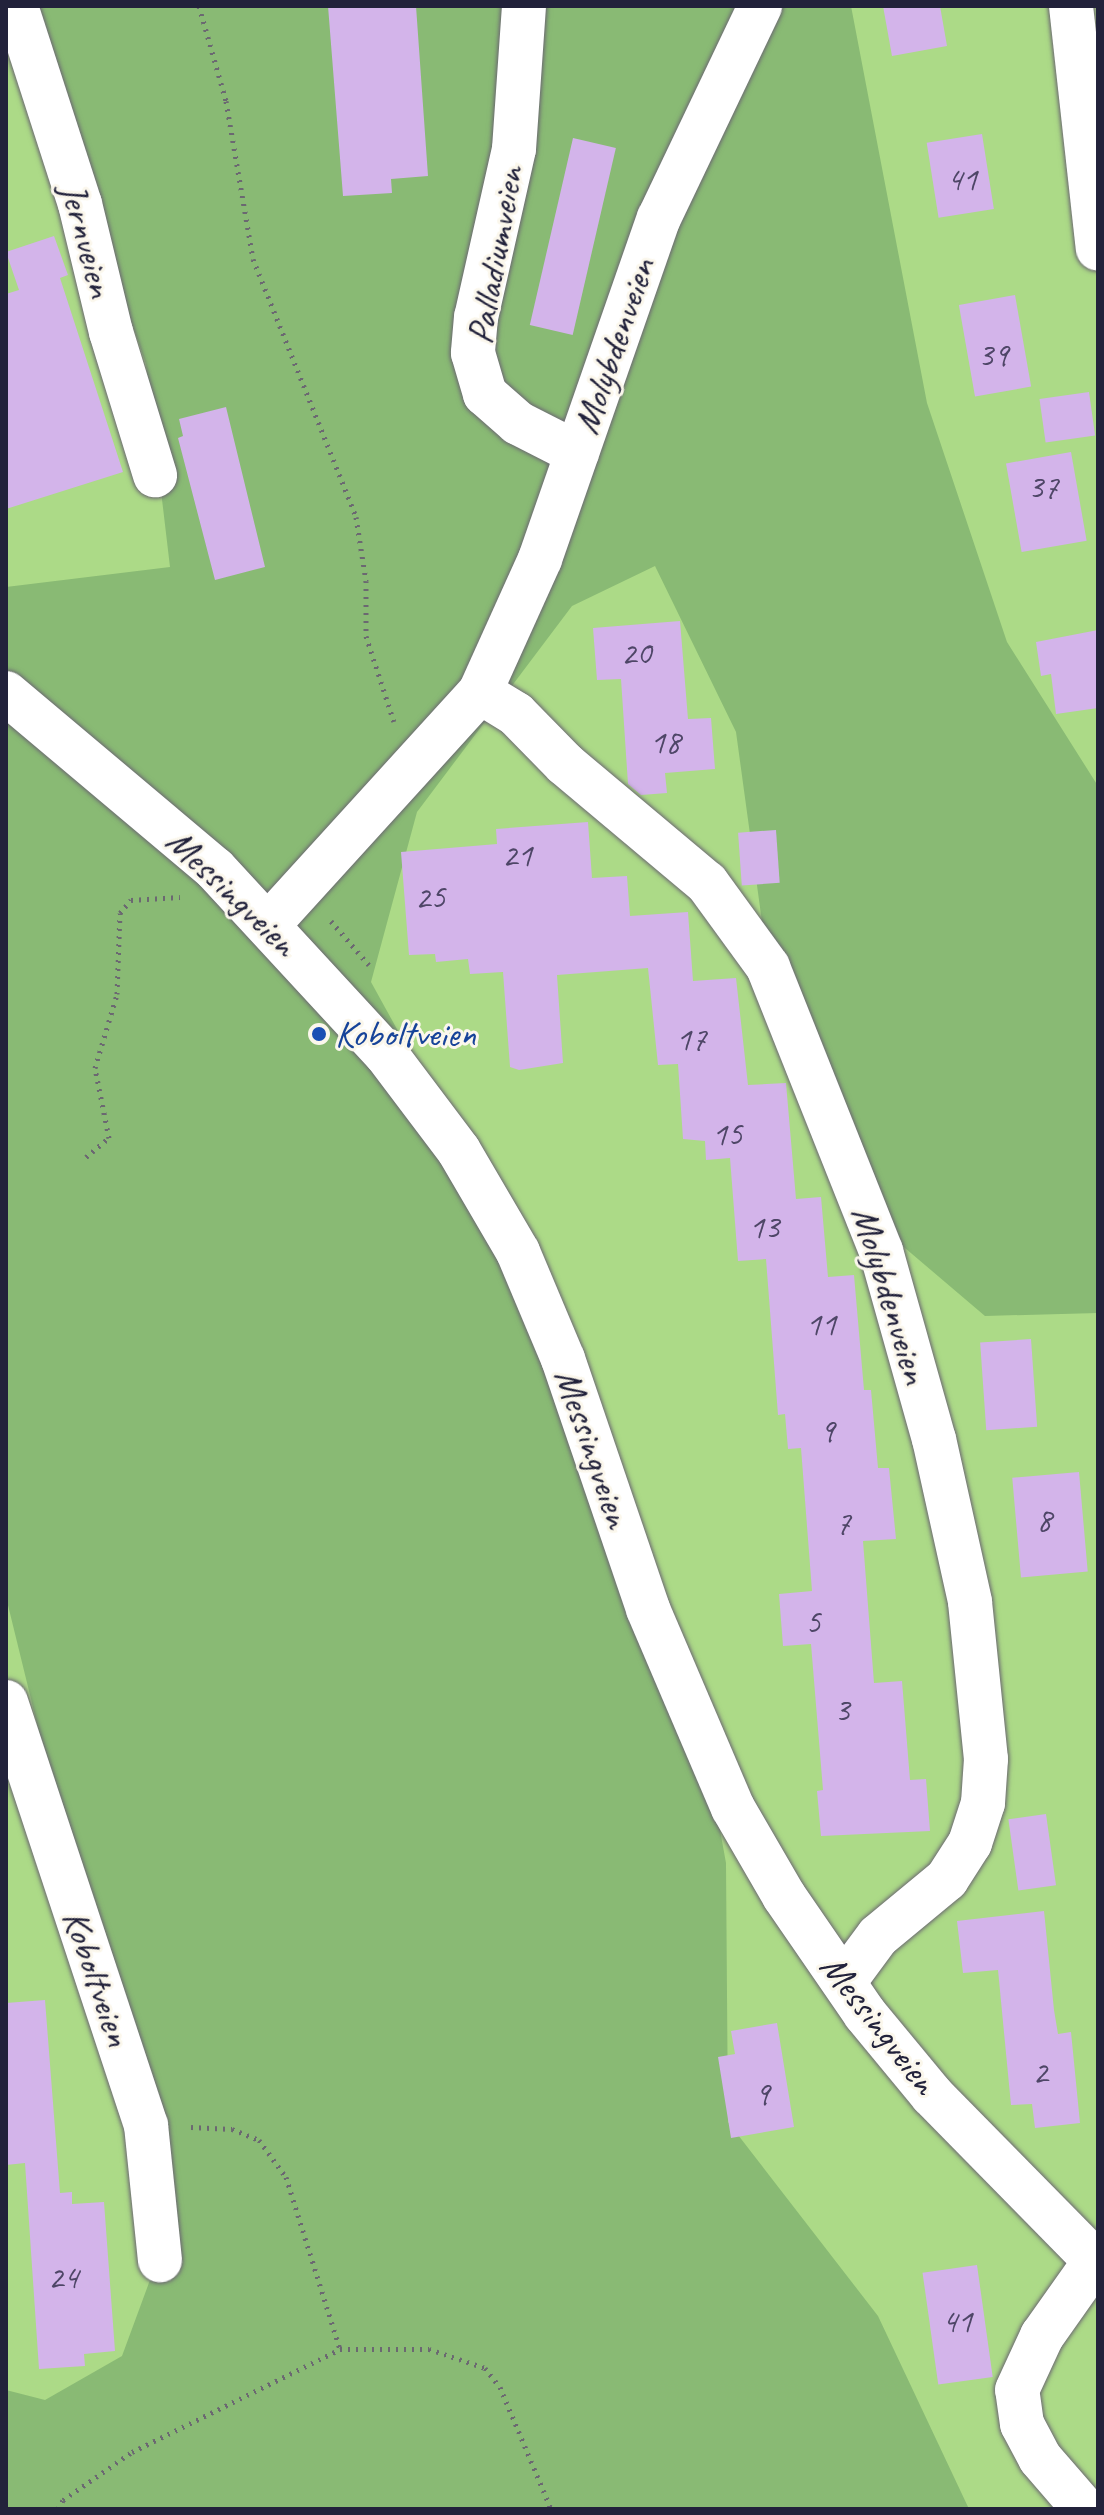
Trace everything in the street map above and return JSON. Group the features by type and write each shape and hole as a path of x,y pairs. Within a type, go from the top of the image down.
{"street":[{"name":"Jernveien","path":"16,6 80,204 111,332 155,475"},
{"name":"Palladiumveien","path":"524,6 514,149 476,317 473,353 485,394 518,423 577,453"},
{"name":"Molybdenveien","path":"268,925 480,692 540,559 659,218 760,6"},
{"path":"1071,6 1098,249"},
{"name":"Molybdenveien","path":"480,692 516,714 565,764 707,883 768,967 881,1251 934,1439 970,1602 986,1759 983,1803 970,1843 947,1879 878,1936 844,1982"},
{"name":"Messingveien","path":"6,693 215,869 386,1054 459,1151 518,1252 563,1359 648,1609 733,1808 784,1896 844,1982 932,2095 1096,2263"},
{"name":"Koboltveien","path":"6,1702 146,2125 160,2260"},
{"path":"1084,2509 1040,2458 1022,2424 1017,2390 1042,2336 1096,2263"}],"path":[{"path":"199,6 226,101 253,259 356,517 366,581 366,636 409,769"},
{"path":"86,1157 109,1138 95,1068 117,994 120,913 131,900 188,897"},
{"path":"146,2125 232,2129 259,2140 286,2177 340,2349"},
{"path":"58,2509 63,2500 132,2452 340,2349 429,2349 485,2368 500,2387 551,2509"}],"green space":[{"path":"6,6 1098,6 1098,2509 6,2509"},
{"path":"22,6 851,6 927,403 1007,642 1098,786 1098,1313 985,1316 885,1231 772,995 736,732 655,566 572,606 417,812 371,982 490,1198 688,1654 726,1863 728,2122 878,2316 969,2509 6,2509 6,2390 45,2400 122,2356 164,2242 6,1597 6,587 170,567 146,364"}],"building":[{"path":"328,6 416,6 428,176 391,179 392,193 343,196"},
{"path":"883,6 940,6 947,46 892,56"},
{"path":"982,134 994,209 939,218 927,143"},
{"path":"573,138 616,148 573,335 530,325"},
{"path":"54,236 68,275 60,278 123,472 6,509 6,294 19,290 6,252"},
{"path":"1015,295 1031,387 975,396 959,305"},
{"path":"1089,392 1095,436 1046,443 1039,399"},
{"path":"226,407 265,567 215,580 178,438 183,436 179,419"},
{"path":"1071,452 1087,541 1022,552 1006,463"},
{"path":"680,621 688,719 711,718 715,769 665,773 667,793 641,795 628,784 621,679 597,680 593,628"},
{"path":"1098,630 1098,708 1056,714 1051,674 1041,676 1036,642"},
{"path":"588,822 592,878 627,876 630,916 688,912 693,981 736,978 748,1085 786,1083 796,1199 821,1197 828,1277 854,1275 864,1390 871,1390 878,1468 889,1468 896,1539 863,1541 874,1683 902,1681 910,1780 926,1779 930,1831 821,1836 817,1791 823,1790 811,1644 783,1646 779,1594 812,1591 801,1448 788,1449 785,1414 778,1415 766,1259 738,1261 730,1158 706,1160 705,1141 683,1139 678,1064 658,1065 648,968 557,975 563,1063 519,1070 510,1067 503,972 470,974 468,959 436,962 435,954 409,955 401,852 497,844 496,829"},
{"path":"776,830 780,883 742,886 738,833"},
{"path":"1031,1339 1037,1427 986,1430 980,1343"},
{"path":"1079,1472 1088,1572 1021,1577 1012,1478"},
{"path":"1046,1814 1056,1885 1018,1891 1008,1819"},
{"path":"1044,1911 1058,2034 1071,2032 1080,2123 1035,2128 1032,2104 1011,2105 998,1970 963,1973 957,1921"},
{"path":"45,2000 60,2193 72,2192 72,2204 104,2202 115,2351 84,2354 85,2366 39,2369 25,2163 6,2165 6,2003"},
{"path":"777,2023 794,2127 731,2138 718,2057 735,2054 731,2031"},
{"path":"977,2265 993,2377 938,2385 923,2273"}],"place":[{"name":"Koboltveien","path":"319,1034"}]}
